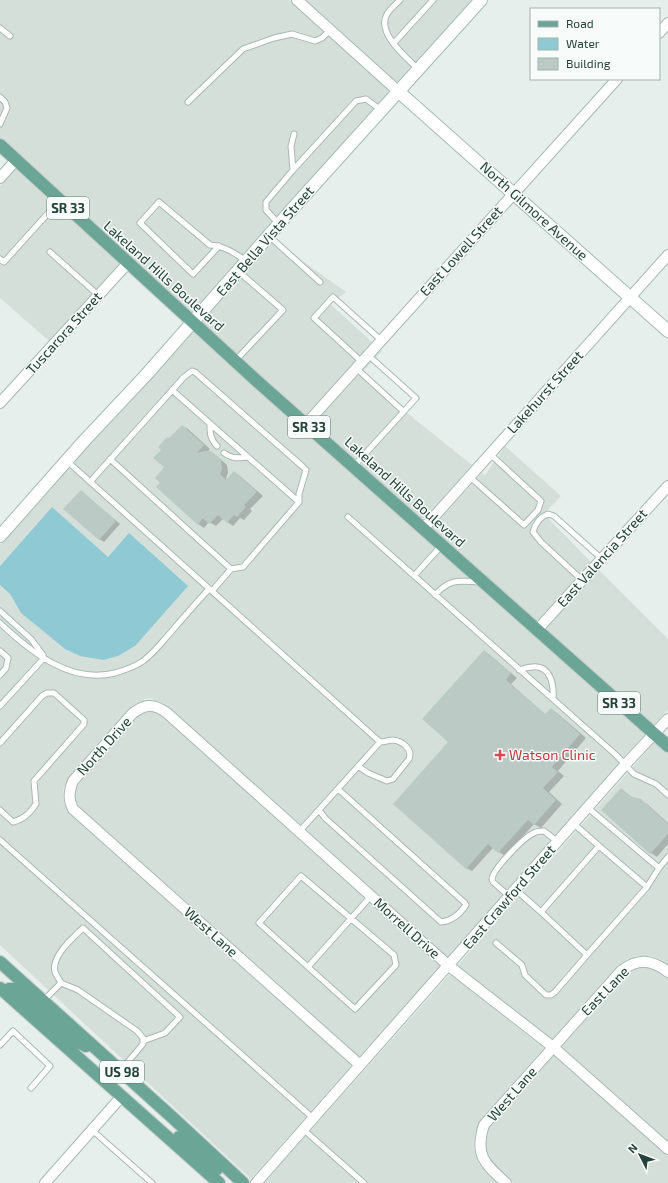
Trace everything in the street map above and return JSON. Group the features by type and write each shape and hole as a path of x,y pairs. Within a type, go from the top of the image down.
{"main road":[{"name":"Lakeland Hills Boulevard","path":"0,145 235,361 668,746"},
{"name":"US 98","path":"0,962 243,1183"},
{"path":"2,993 9,989 14,989 73,1040 100,1053"},
{"name":"US 98","path":"2,993 136,1108 219,1183"},
{"path":"136,1108 156,1116 233,1183"}],"street":[{"path":"297,0 399,92"},
{"name":"East Bella Vista Street","path":"0,536 193,323 279,224 481,0"},
{"path":"660,32 668,23"},
{"name":"East Lowell Street","path":"306,424 617,80"},
{"name":"North Gilmore Avenue","path":"399,92 668,331"},
{"path":"0,178 16,160"},
{"name":"Lakehurst Street","path":"423,529 668,255"},
{"name":"Tuscarora Street","path":"0,404 128,263"},
{"name":"East Valencia Street","path":"537,630 668,486"},
{"name":"North Drive","path":"69,795 73,781 133,713 150,705"},
{"name":"Morrell Drive","path":"150,705 157,706 167,713 448,966 553,1048 668,1149"},
{"name":"East Crawford Street","path":"256,1183 625,765 668,719"},
{"name":"West Lane","path":"69,795 70,804 73,809 360,1065"},
{"name":"East Lane","path":"553,1048 621,971 629,965 638,962 649,962 660,966 668,972"},
{"name":"West Lane","path":"506,1183 484,1162 480,1150 480,1137 484,1125 553,1048"},
{"path":"44,1183 122,1096"}],"lane":[{"path":"400,0 387,14 385,19 385,31 394,43 419,69"},
{"path":"394,43 433,0"},
{"path":"0,28 10,36"},
{"path":"188,102 242,49 274,38 292,34 315,41 322,38 330,30"},
{"path":"0,97 5,102 7,108 0,124"},
{"path":"279,224 266,210 266,202 293,170 356,101 366,99 382,110"},
{"path":"293,170 291,146 294,134"},
{"path":"0,259 4,262 60,200"},
{"path":"219,246 193,274 140,223 159,202 210,245 219,246 247,261"},
{"path":"269,236 320,282"},
{"path":"50,252 98,295"},
{"path":"235,361 283,310 238,271"},
{"path":"381,340 333,297 314,318 362,362 403,411"},
{"path":"354,467 416,398 362,362"},
{"path":"0,623 25,647 60,668 83,675 106,675 128,669 143,661 153,652 231,569 243,567 299,502 299,494 306,470 195,372 189,372 90,482"},
{"path":"172,390 299,502"},
{"path":"210,424 210,435 212,441 217,446"},
{"path":"224,453 230,458 236,459 247,457"},
{"path":"470,477 524,525 538,510 541,501 490,454"},
{"path":"110,459 231,569"},
{"path":"67,461 380,742"},
{"path":"582,580 541,542 533,532 534,526 543,516 548,514 554,516 602,559"},
{"path":"348,517 616,755 634,774 656,784 668,795"},
{"path":"414,576 442,546"},
{"path":"435,595 440,589 454,581 482,582"},
{"path":"0,611 31,639 44,658"},
{"path":"0,651 8,658 6,668 0,675"},
{"path":"0,706 44,658"},
{"path":"519,670 532,666 543,670 551,679 553,684 553,699"},
{"path":"0,743 42,696 47,693 54,693 84,720 84,724 34,781 36,804 31,812 22,819 13,822 0,810"},
{"path":"299,832 358,766 380,742 393,740 402,743 409,750 411,756 393,779 387,781 368,773 358,766"},
{"path":"319,810 325,818 441,922 450,921 466,906 465,902 338,789"},
{"path":"588,808 659,868"},
{"path":"574,824 647,886"},
{"path":"558,842 544,831 534,833 525,839 494,871 492,879 493,882 513,893 541,912 587,955"},
{"path":"0,840 314,1119"},
{"path":"541,912 599,846"},
{"path":"496,943 522,965 524,975 546,995 555,992 647,886 668,857"},
{"path":"301,876 394,955 396,965 355,1009 308,967 259,923 301,876"},
{"path":"308,967 371,896"},
{"path":"121,1071 143,1044 143,1041 143,1038 138,1031 78,990 61,983 55,972 54,964 57,956 83,928 180,1017 164,1033 143,1041"},
{"path":"42,1001 61,983"},
{"path":"0,1045 13,1031 50,1066 31,1088"},
{"path":"92,1130 152,1183"},
{"path":"304,1130 364,1183"}],"shaded area":[{"path":"0,0 289,0 391,92 192,315 0,138"},
{"path":"305,0 473,0 398,84"},
{"path":"17,168 120,263 49,341 0,298 0,186"},
{"path":"273,240 346,292 330,304 372,342 305,416 201,323"},
{"path":"194,331 646,734 448,958 170,709 152,698 144,699 144,701 135,704 129,709 68,779 63,790 64,804 68,811 352,1065 251,1179 0,945 0,585 10,594 21,613 65,649 80,656 130,534 108,558 52,507 0,566 0,545 89,445"},
{"path":"381,350 382,351 362,373 407,413 472,465 422,521 314,424"},
{"path":"505,446 561,496 544,514 591,562 536,622 431,529 482,473 485,475"},
{"path":"599,570 668,639 668,710 653,726 545,630"},
{"path":"151,711 164,717 441,966 359,1057 75,803 74,793 78,785 137,717"},
{"path":"655,742 668,753 668,965 651,956 636,956 626,960 617,966 552,1040 457,966"},
{"path":"640,967 649,967 658,971 668,979 668,1142 561,1048 625,975"},
{"path":"450,974 544,1048 479,1123 475,1135 474,1149 479,1163 498,1183 264,1183"},
{"path":"554,1055 668,1156 668,1183 514,1183 489,1159 485,1149 489,1129"}],"water":[{"path":"52,507 108,557 129,533 188,586 135,646 118,656 103,660 80,656 65,649 21,613 10,594 0,585 0,566"}],"building":[{"path":"182,425 204,445 197,453 211,451 221,460 222,469 220,474 226,480 234,471 257,492 244,505 246,507 237,517 234,515 227,523 218,515 209,524 203,518 198,525 156,487 160,483 155,478 164,467 153,458 161,450 158,447 167,437 169,438"},
{"path":"81,490 116,521 99,540 63,509"},
{"name":"Watson Clinic","path":"484,650 511,673 506,680 545,714 551,708 580,734 552,767 558,772 543,788 556,800 534,825 528,820 498,853 488,844 466,869 393,804 448,742 422,719"},
{"name":"Watson Clinic","path":"621,788 630,796 641,799 668,824 668,834 650,854 601,810"}],"place":[{"name":"Watson Clinic","path":"500,755"}]}
